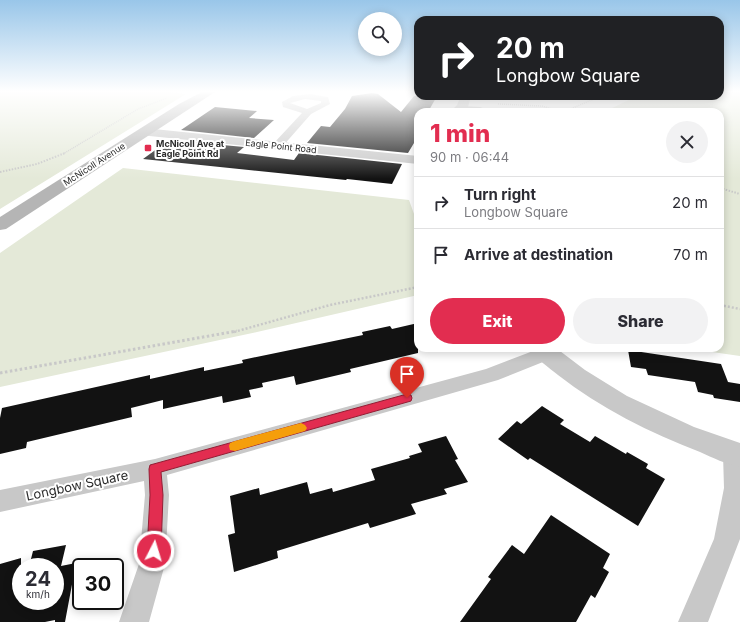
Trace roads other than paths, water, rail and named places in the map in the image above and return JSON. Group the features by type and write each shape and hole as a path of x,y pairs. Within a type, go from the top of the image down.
{"main road":[{"name":"McNicoll Avenue","path":"0,224 162,121"}],"street":[{"path":"278,145 300,121"},
{"name":"Eagle Point Road","path":"144,132 414,160"},
{"name":"Longbow Square","path":"0,501 155,469 491,376 541,352"},
{"path":"544,352 575,375 628,408 683,435 737,454 736,488 727,539 693,622"},
{"path":"134,622 152,564 157,495 155,469"}],"place":[{"name":"McNicoll Ave at Eagle Point Rd","path":"148,148"}]}
